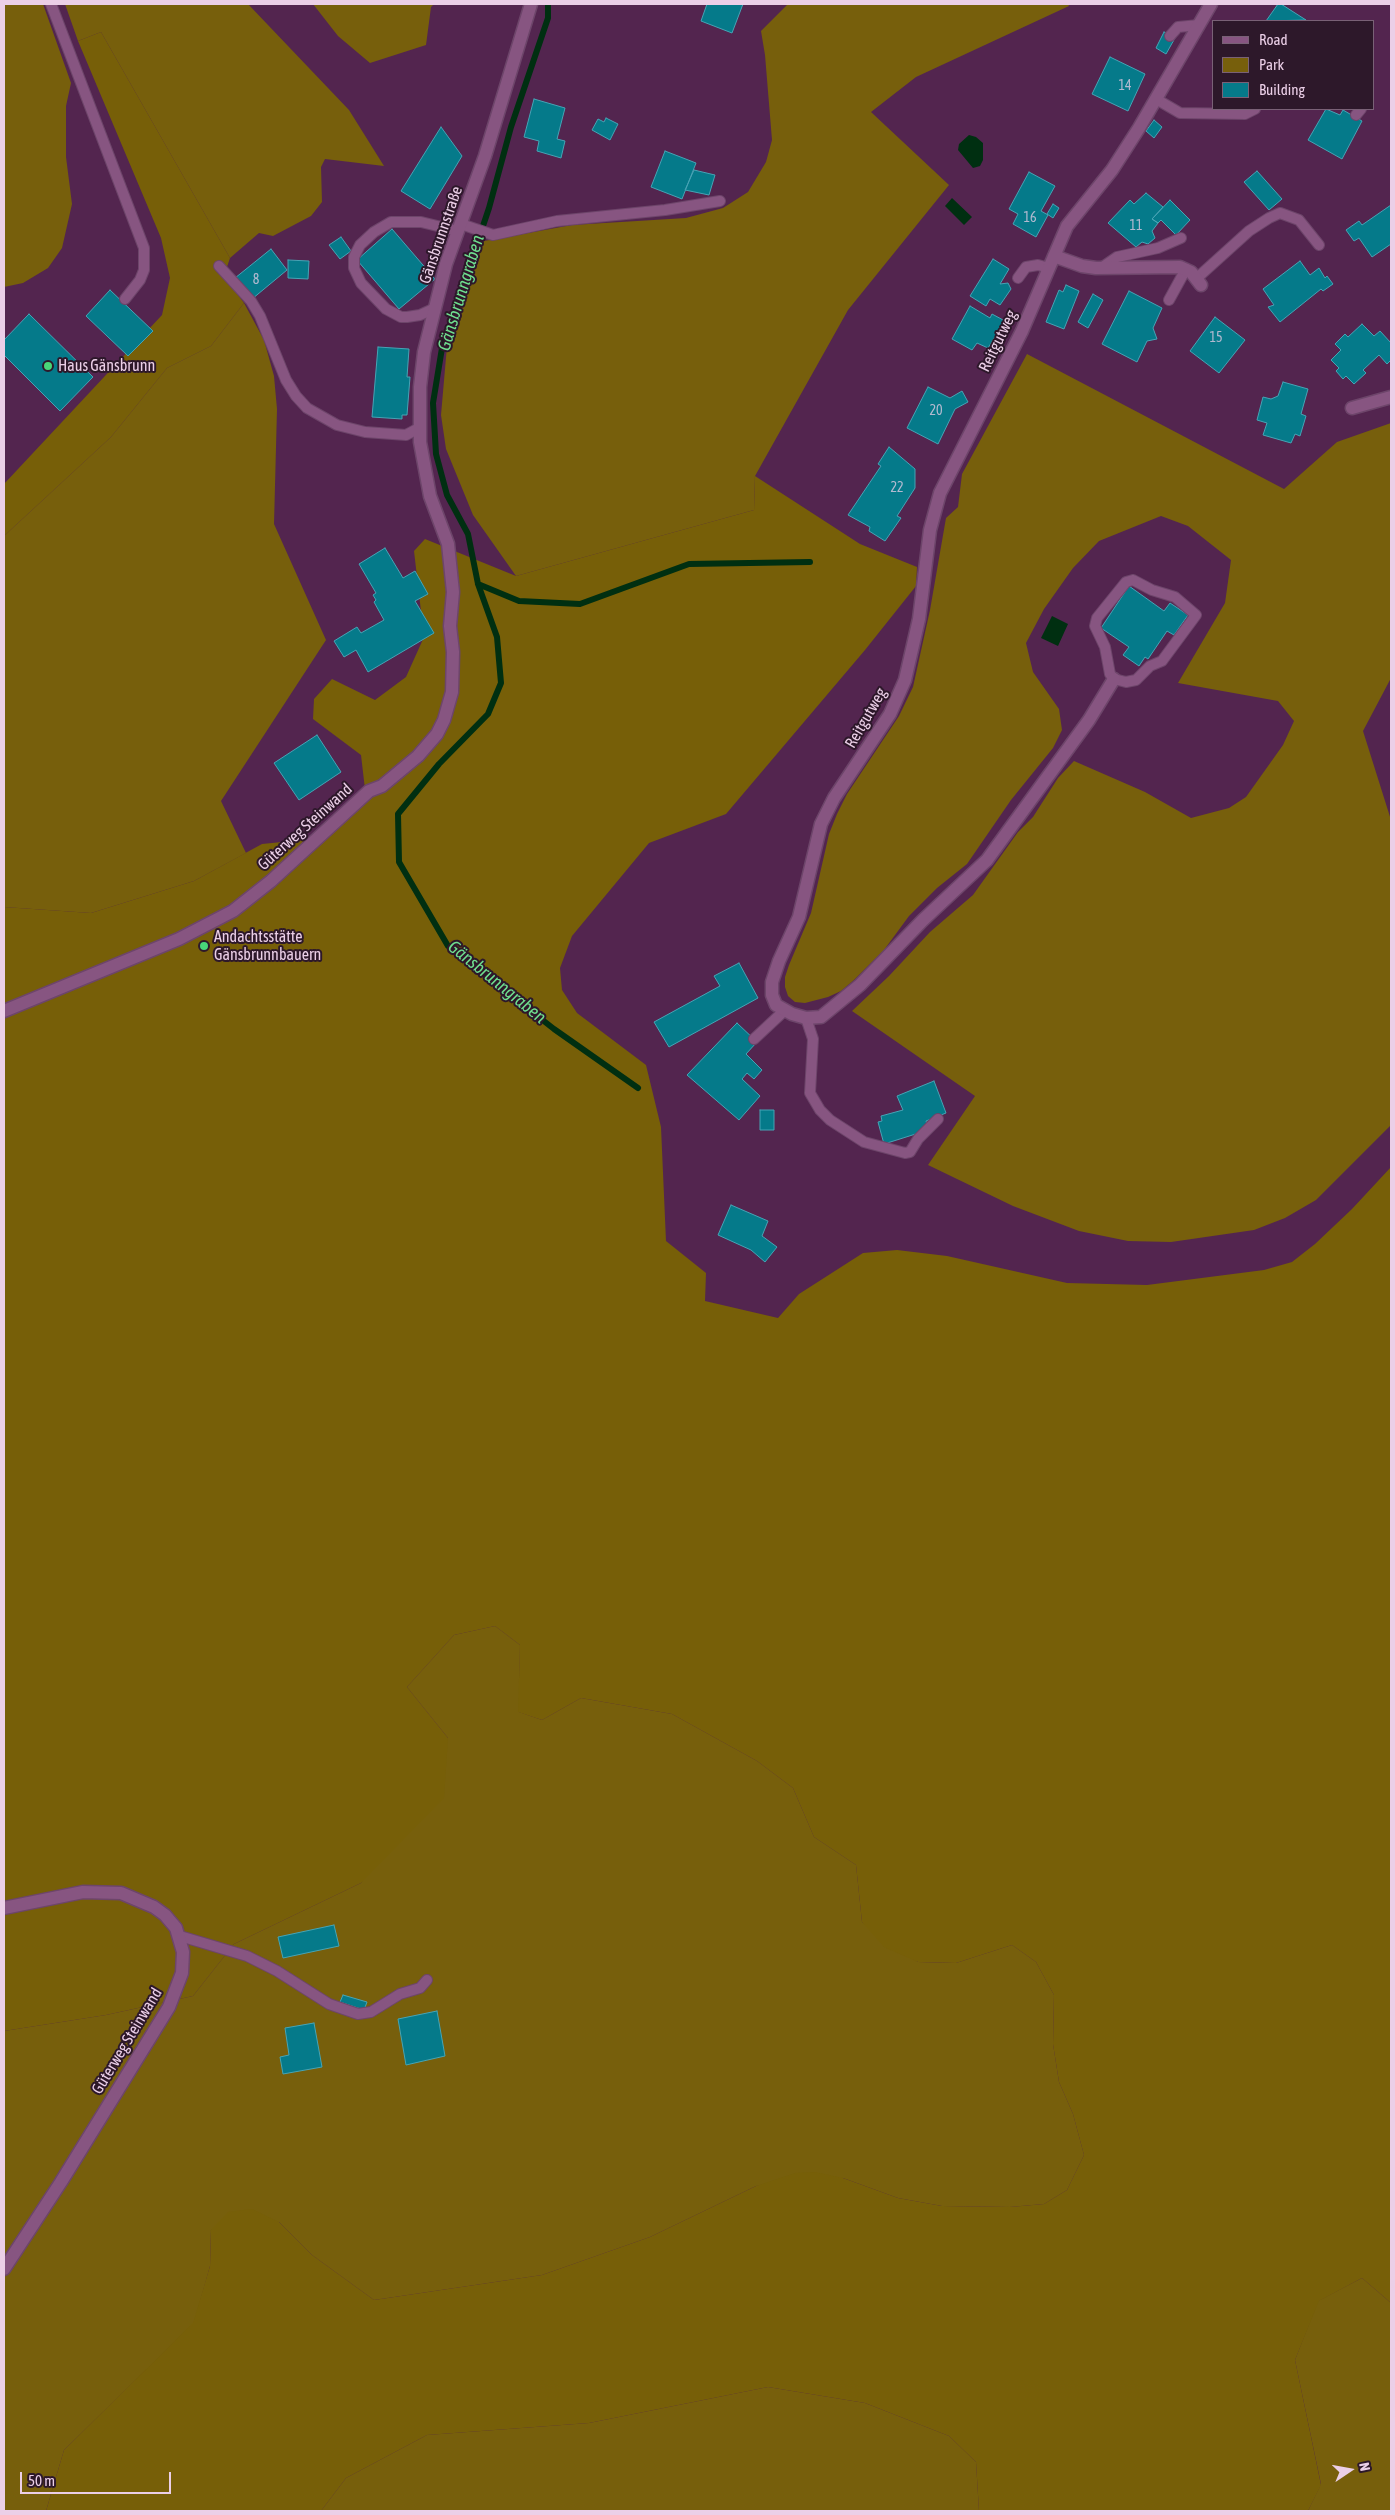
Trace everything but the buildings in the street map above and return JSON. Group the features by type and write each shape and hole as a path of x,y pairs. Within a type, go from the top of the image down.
{"street":[{"name":"Gänsbrunnstraße","path":"427,482 419,428 422,368 433,309 485,156 531,4"},
{"name":"Reitgutweg","path":"784,1011 774,1002 772,982 778,961 799,917 821,824 834,798 882,727 901,691 912,653 930,530 937,502 1018,338 1074,215 1112,170 1211,4"},
{"path":"1052,262 1101,268 1172,266 1186,269 1199,281"},
{"path":"1352,408 1391,397"},
{"name":"Güterweg Steinwand","path":"4,1011 179,939 233,911 271,881 369,791 382,786 418,756 437,734 444,720 452,692 453,652 450,626 453,592 448,544 427,482"},
{"path":"784,1011 806,1018 821,1017 843,1001 923,920 987,860 1100,705 1114,679"},
{"name":"Güterweg Steinwand","path":"4,1908 83,1892 121,1893 154,1906 165,1914 180,1936 183,1952 182,1972 169,2007 61,2182 4,2269"}],"lane":[{"path":"51,4 144,248 144,270 140,280 125,299"},
{"path":"1170,36 1178,27 1198,25"},
{"path":"1156,99 1180,113 1245,114 1253,110"},
{"path":"433,309 420,316 401,317 386,309 361,283 354,268 354,257 360,245 374,232 391,222 421,222 476,230 494,235 557,221 665,210 720,201"},
{"path":"1199,281 1248,231 1280,213 1299,220 1319,245"},
{"path":"1101,268 1117,257 1166,246 1181,238"},
{"path":"1018,278 1026,267 1052,262"},
{"path":"219,266 251,301 260,316 286,380 296,396 307,408 337,425 365,432 406,435 419,428"},
{"path":"1170,300 1186,269"},
{"path":"1133,580 1152,590 1166,593 1195,612 1195,618 1162,661 1144,670 1136,680 1126,682 1114,679 1108,667 1105,647 1096,631 1095,623 1126,582 1133,580"},
{"path":"754,1039 784,1011"},
{"path":"806,1018 812,1038 810,1094 820,1110 830,1120 864,1142 905,1153 910,1152 918,1139 938,1119"},
{"path":"180,1936 246,1956 277,1971 329,2004 358,2014 371,2012 400,1994 420,1988 427,1980"}],"green space":[{"path":"4,4 43,4 71,83 66,106 66,157 72,204 62,248 48,268 23,283 4,287"},
{"path":"65,4 248,4 349,110 384,166 325,159 321,167 322,202 311,216 273,236 259,233 230,258 101,32 78,41"},
{"path":"313,4 434,4 431,7 426,45 370,63 338,36"},
{"path":"788,4 1068,4 1069,6 916,77 871,112 949,185 848,310 755,476 754,510 516,576 473,515 446,449 441,415 447,346 476,257 484,241 572,225 686,218 723,208 748,192 766,162 772,140 765,55 761,31"},
{"path":"244,303 264,340 274,376 277,409 274,524 326,640 221,801 246,853 194,881 91,913 4,907 4,536 111,437 167,368 211,346"},
{"path":"1027,354 1284,489 1337,442 1391,423 1391,678 1363,731 1391,820 1391,1125 1316,1200 1285,1218 1254,1230 1171,1242 1128,1241 1079,1231 1013,1206 928,1165 975,1096 852,1011 889,976 930,932 973,895 1018,832 1033,817 1058,778 1074,761 1145,792 1191,818 1229,808 1246,797 1283,745 1294,721 1278,701 1178,683 1225,603 1231,560 1188,526 1161,516 1099,541 1073,568 1044,609 1026,643 1033,672 1059,709 1062,730 1053,748 1011,800 967,864 937,888 909,916 884,950 854,980 841,991 828,997 805,1003 795,1002 788,996 785,987 785,977 789,965 811,913 829,834 837,814 847,794 899,716 913,687 930,610 946,518 958,507 962,474"},
{"path":"495,1626 520,1645 519,1712 542,1720 581,1698 672,1714 757,1761 793,1788 814,1837 856,1865 862,1922 918,1962 956,1963 1012,1945 1036,1962 1054,1995 1053,2044 1059,2082 1073,2114 1084,2155 1067,2190 1044,2204 1010,2207 942,2206 898,2198 843,2178 756,2186 650,2237 542,2275 374,2300 312,2255 279,2222 211,2230 210,2266 194,2323 64,2450 46,2511 4,2511 4,2031 106,2015 193,1996 234,1944 361,1883 448,1738 407,1687 454,1635"},
{"path":"1362,2278 1391,2303 1391,2511 1308,2511 1321,2484 1295,2360 1318,2301"},
{"path":"768,2387 865,2403 949,2436 976,2462 979,2511 321,2511 346,2478 427,2435 589,2423"}],"shaded area":[{"path":"101,32 230,258 224,276 244,303 211,346 167,368 111,437 4,536 4,484 162,315 170,278 161,238 78,41"},
{"path":"969,135 976,137 983,143 983,160 980,166 973,168 958,150 959,144"},
{"path":"952,198 972,217 964,225 945,206"},
{"path":"755,476 860,544 917,567 916,586 865,650 726,814 649,843 572,936 560,968 562,990 577,1013 646,1065 661,1127 666,1241 706,1273 705,1301 778,1318 799,1294 863,1253 897,1250 947,1256 1067,1283 1147,1285 1264,1270 1292,1262 1315,1244 1352,1209 1391,1167 1391,2303 1362,2278 1319,2301 1295,2360 1321,2485 1308,2511 979,2511 976,2462 949,2436 865,2403 768,2387 589,2423 427,2435 346,2478 321,2511 46,2511 64,2450 193,2323 210,2266 211,2230 228,2212 252,2209 279,2222 312,2255 374,2300 542,2275 650,2237 756,2186 795,2173 815,2172 843,2178 898,2198 942,2206 1010,2207 1044,2204 1067,2190 1084,2155 1073,2114 1059,2082 1053,2044 1054,1995 1036,1962 1012,1945 956,1963 918,1962 884,1947 862,1922 856,1865 814,1837 793,1788 757,1761 672,1714 581,1698 542,1720 518,1712 520,1645 495,1626 454,1635 407,1687 448,1738 444,1798 361,1883 234,1944 193,1996 106,2015 4,2031 4,907 91,913 194,881 262,844 322,838 366,798 361,755 313,719 314,699 332,679 375,700 406,677 424,637 414,551 425,539 516,576 754,510"},
{"path":"1052,616 1068,624 1058,646 1041,638"}],"waterway":[{"name":"Gänsbrunngraben","path":"548,4 548,18 511,127 489,208 442,348 433,403 436,454 447,495 468,534 478,584 497,637 501,683 488,714 439,764 398,814 399,862 448,946 554,1029 638,1088"},
{"name":"Gänsbrunngraben","path":"478,584 519,601 580,604 689,564 810,562"}],"place":[{"name":"Haus Gänsbrunn","path":"48,366"},
{"name":"Andachtsstätte Gänsbrunnbauern","path":"204,946"}]}
